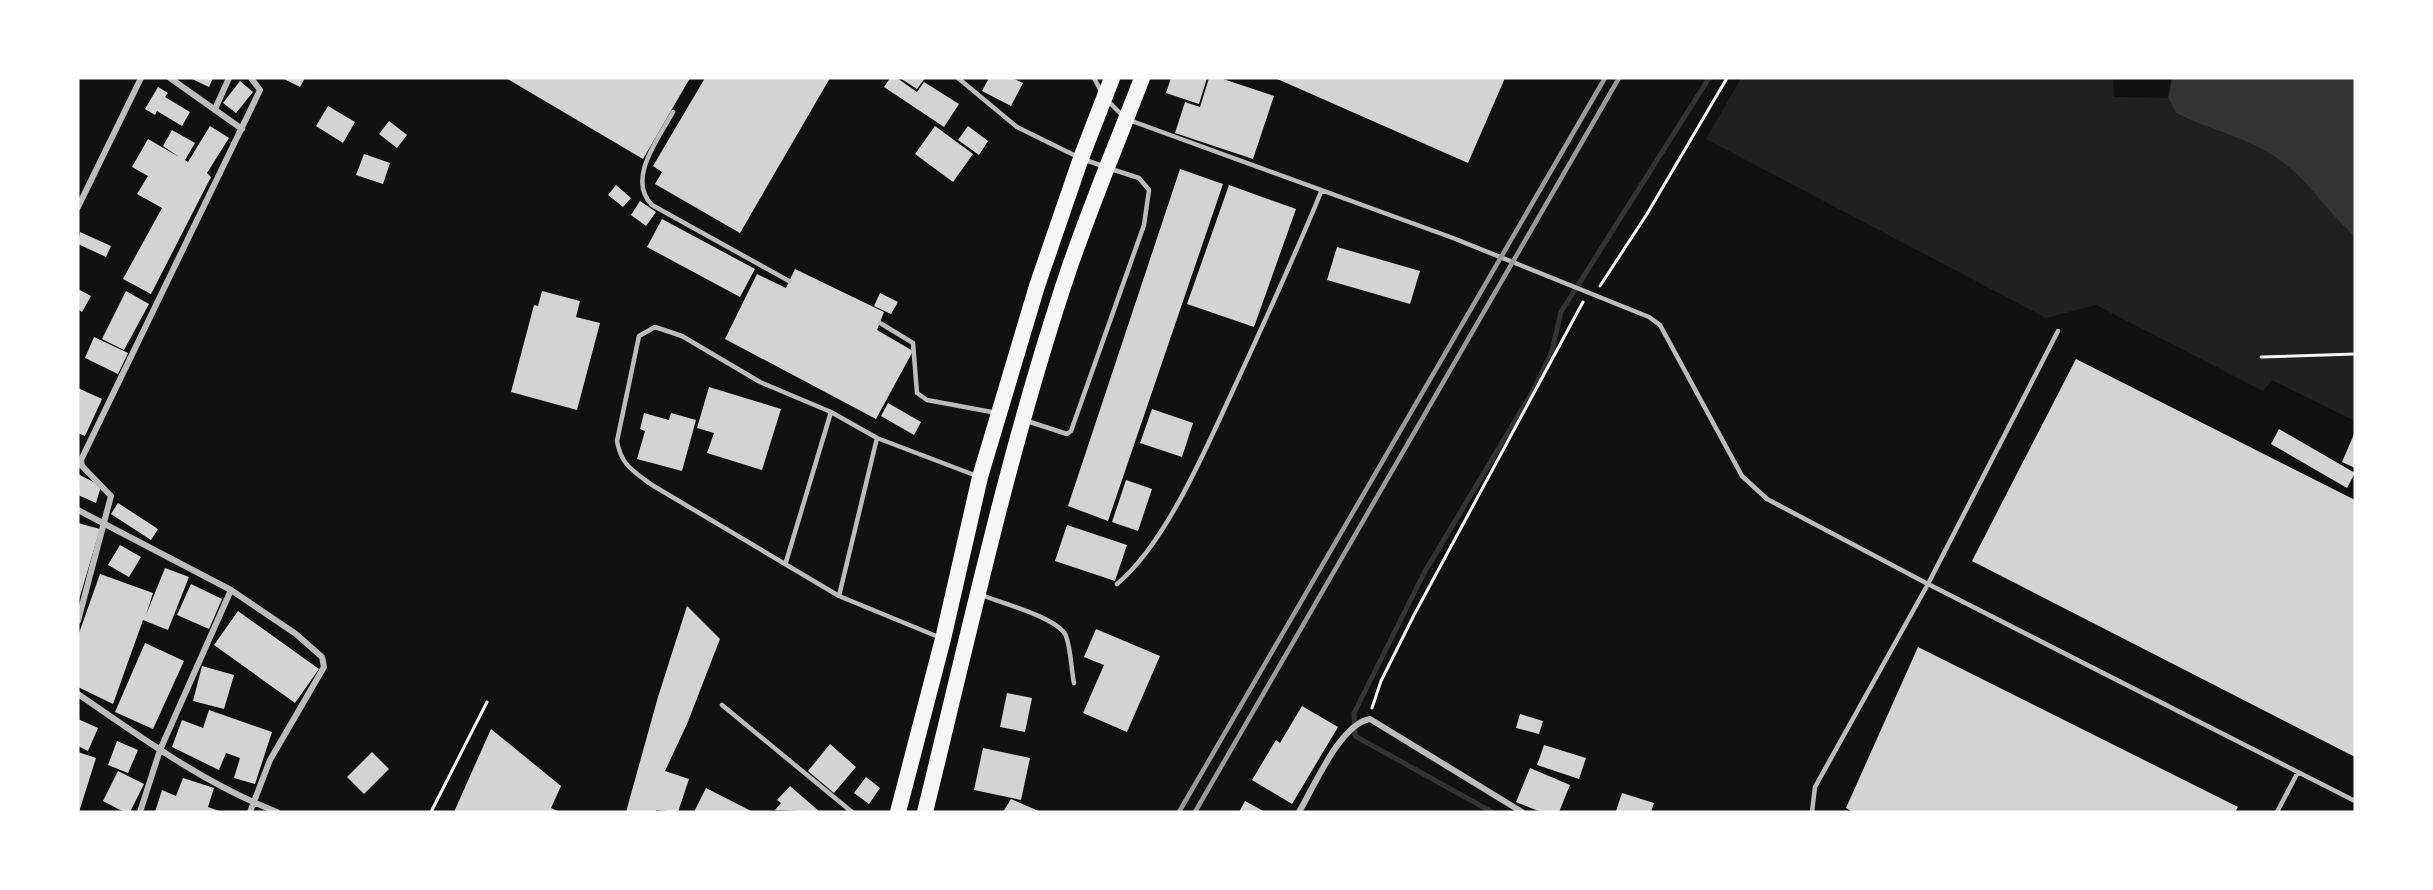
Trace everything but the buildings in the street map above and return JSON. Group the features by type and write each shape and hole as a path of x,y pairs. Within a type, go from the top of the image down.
{"highway":[{"path":"898,812 943,639 980,477 1037,286 1081,158 1112,78"},
{"path":"925,812 1023,420 1062,290 1105,167 1142,78"}],"street":[{"path":"78,207 141,78"},
{"path":"170,78 242,129"},
{"path":"215,109 229,78"},
{"path":"78,621 111,493 82,466 81,460 260,90 251,78"},
{"path":"78,510 105,522 231,590 296,634 322,657 324,667 270,760 250,812"},
{"path":"140,812 160,750 231,590"},
{"path":"78,694 160,750 254,803 277,812"},
{"path":"1299,812 1348,732 1367,719 1522,812"}],"lane":[{"path":"958,78 1017,127 1081,158 1139,178 1149,190 1144,225 1071,431 1067,434 1023,420"},
{"path":"1094,78 1105,97 1126,119 1321,192 1453,238 1588,292 1609,303 1649,317 1660,325 1742,476 1767,499 1928,584 2355,801"},
{"path":"673,112 645,166 642,191 647,200 652,206 789,281"},
{"path":"1117,584 1140,562 1193,476 1291,267 1321,192"},
{"path":"880,323 913,343 917,393 927,400 999,413"},
{"path":"943,639 839,596 630,470 619,456 617,441 639,336 654,327 682,336 760,382 831,412 877,438 980,477"},
{"path":"1812,812 1815,787 1928,584 2058,331"},
{"path":"786,562 831,412"},
{"path":"839,596 877,438"},
{"path":"978,594 1041,617 1062,628 1066,636 1074,683"},
{"path":"722,705 852,812"},
{"path":"2277,812 2298,772"}],"path":[{"path":"1595,295 1652,205 1726,78"},
{"path":"1367,719 1381,681 1414,615 1588,292"},
{"path":"2261,357 2355,354"},
{"path":"430,812 487,702"}],"shaded area":[{"path":"1741,78 2113,78 2114,97 2168,98 2176,113 2247,141 2270,153 2304,181 2355,237 2355,421 2272,380 2263,391 2096,305 2046,318 1706,139"},
{"path":"2172,78 2355,78 2355,237 2282,161 2246,141 2176,113 2168,98"}],"waterway":[{"path":"1492,812 1355,736 1354,713 1424,573 1533,391 1552,351 1561,312 1709,78"}],"railway":[{"path":"1179,812 1605,78"},
{"path":"1195,812 1619,78"}]}
